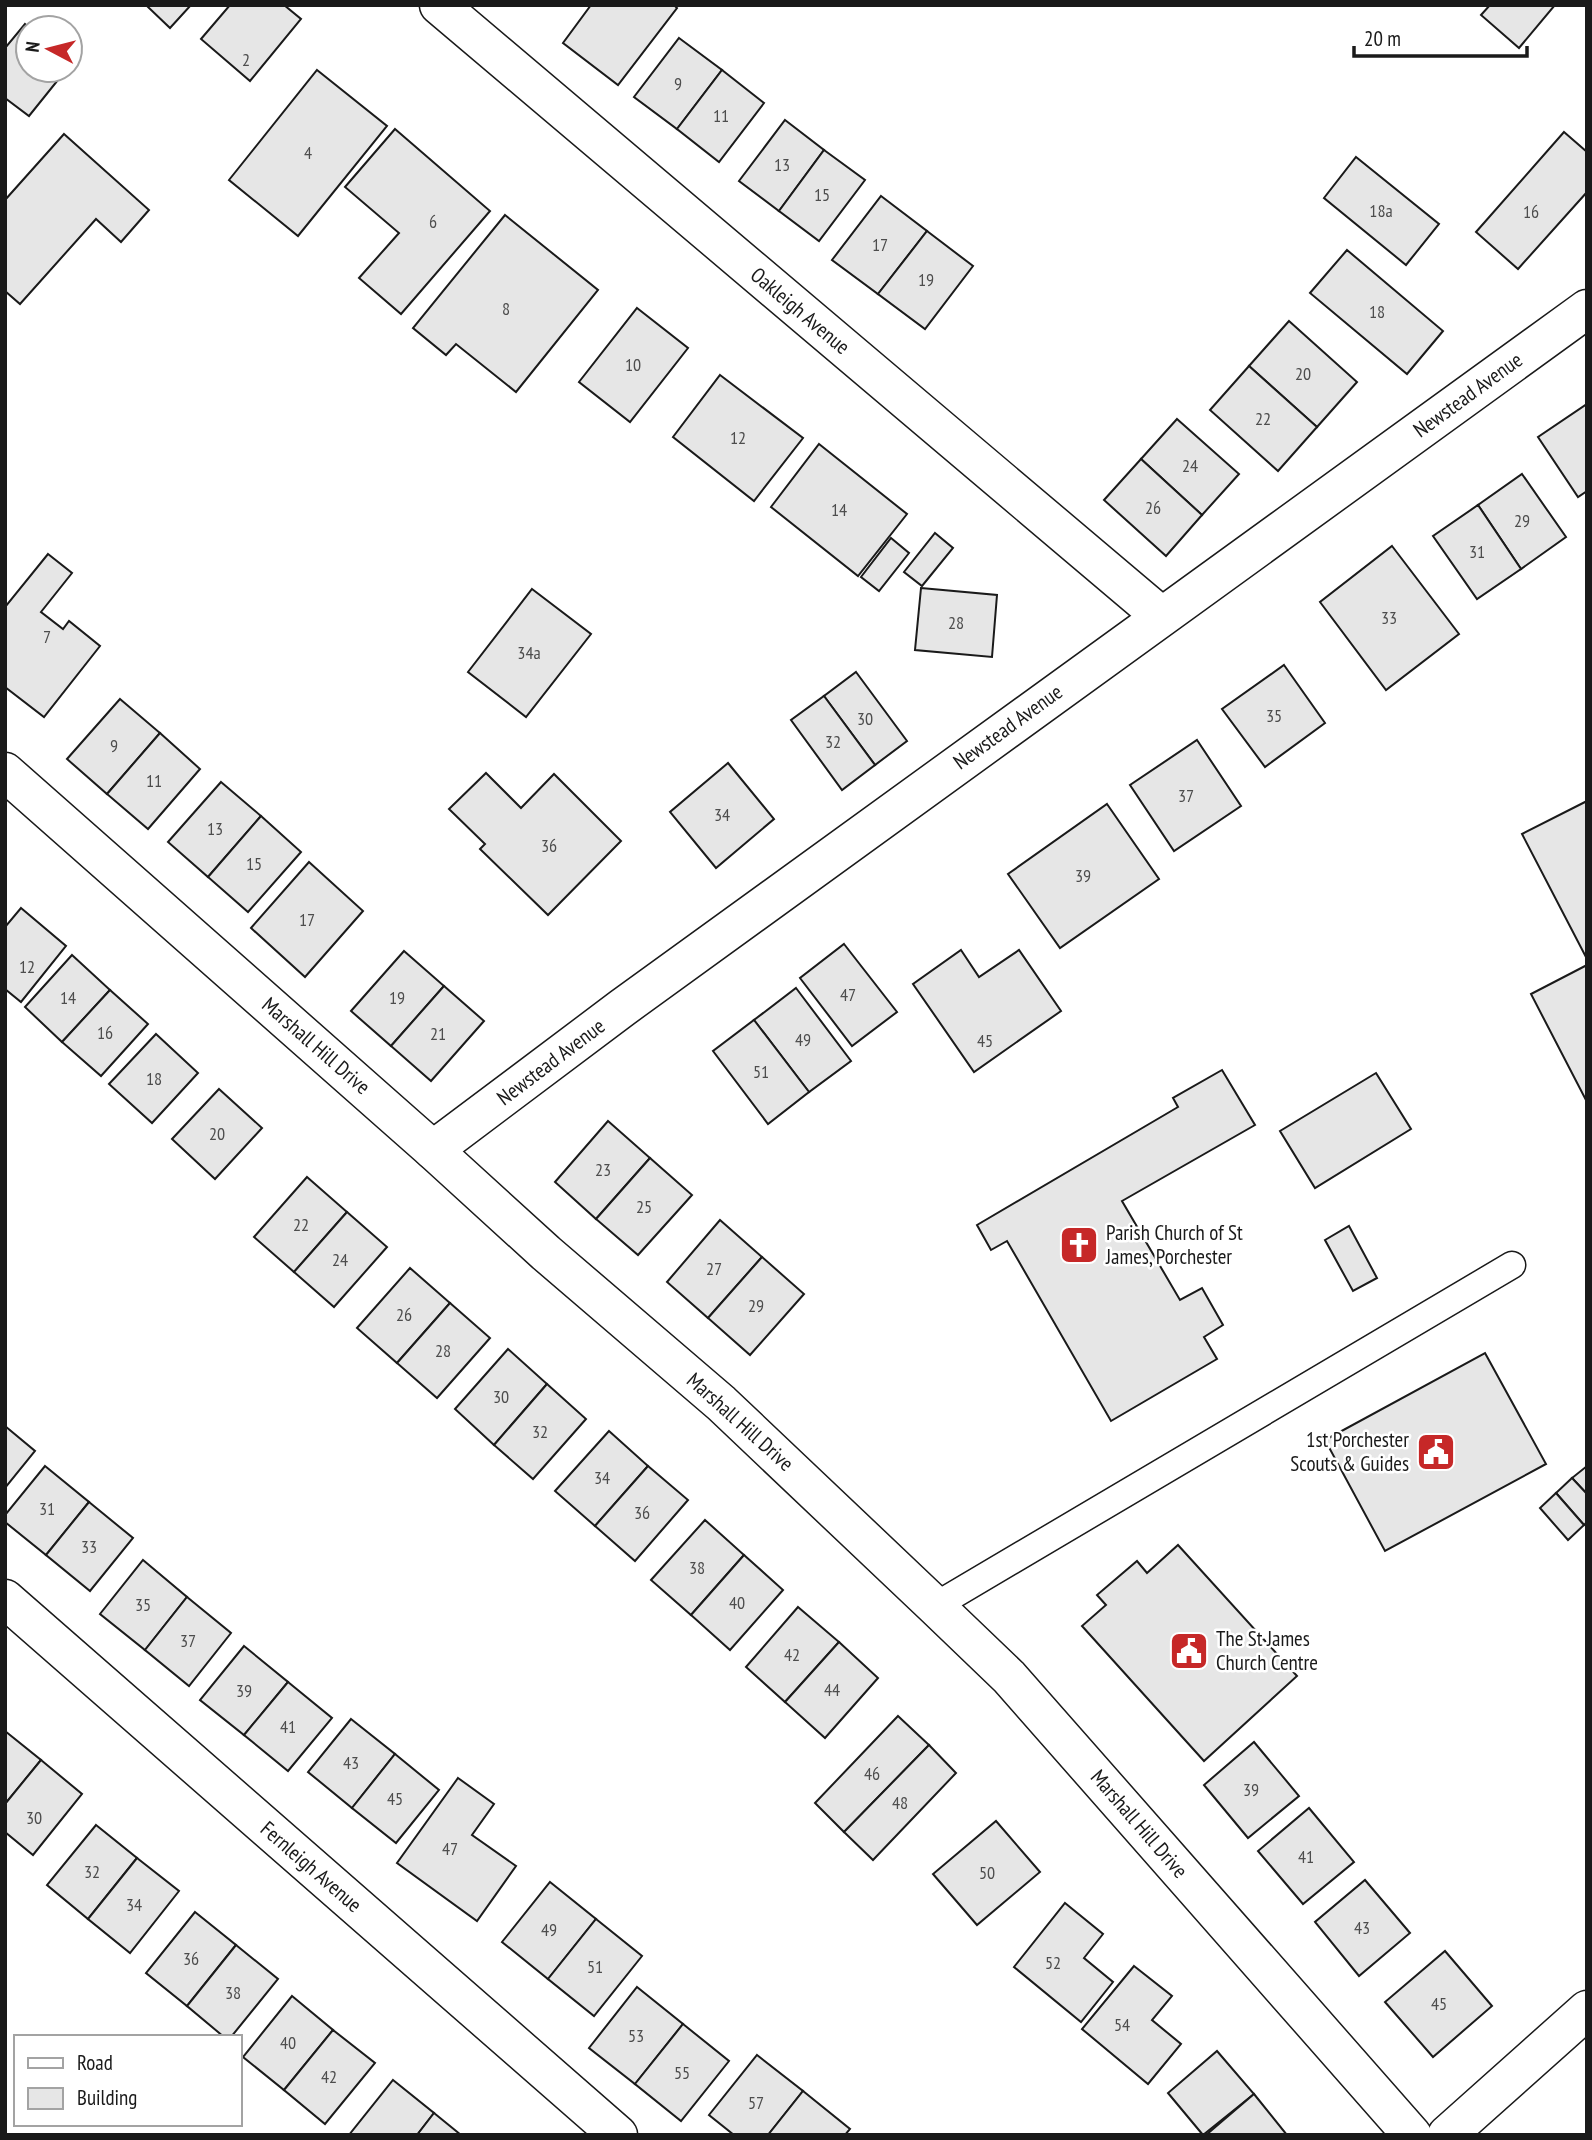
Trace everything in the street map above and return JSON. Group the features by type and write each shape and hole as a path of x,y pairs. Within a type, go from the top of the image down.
{"street":[{"name":"Oakleigh Avenue","path":"439,5 1161,616"},
{"name":"Newstead Avenue","path":"433,1150 633,1000 1587,309"},
{"name":"Marshall Hill Drive","path":"5,772 546,1253 721,1404 1009,1677 1412,2135"},
{"name":"Fernleigh Avenue","path":"5,1599 618,2135"},
{"path":"1447,2135 1587,2010"}],"lane":[{"path":"935,1606 1513,1265"}],"building":[{"path":"191,5 170,28 148,7"},
{"path":"230,5 284,5 301,19 250,81 201,39"},
{"path":"591,5 674,5 677,8 618,85 563,43"},
{"path":"1490,5 1555,5 1519,48 1481,15"},
{"path":"14,37 14,84 55,84 29,116 5,98 5,48"},
{"path":"679,38 722,70 677,129 634,97"},
{"path":"317,70 387,126 298,236 229,180"},
{"path":"722,70 764,103 719,162 677,129"},
{"path":"785,120 824,150 779,211 739,181"},
{"path":"395,129 490,211 401,314 359,278 399,233 345,187"},
{"path":"1564,132 1587,152 1587,192 1518,269 1476,232"},
{"path":"64,134 149,210 121,242 96,219 20,304 5,291 5,200"},
{"path":"824,150 865,180 819,241 779,211"},
{"path":"1356,157 1439,224 1406,265 1324,198"},
{"path":"881,196 927,231 878,294 832,260"},
{"path":"505,215 598,290 516,392 456,344 446,355 413,328"},
{"path":"927,231 973,266 925,329 878,294"},
{"path":"1347,250 1443,331 1407,374 1310,293"},
{"path":"637,308 688,348 630,422 579,382"},
{"path":"1289,321 1357,382 1317,427 1249,366"},
{"path":"1249,366 1317,427 1278,471 1210,410"},
{"path":"720,375 803,438 754,501 673,437"},
{"path":"1587,404 1587,491 1578,497 1538,437"},
{"path":"1177,419 1239,474 1202,515 1141,459"},
{"path":"819,444 907,514 858,576 771,507"},
{"path":"1141,459 1202,515 1166,556 1104,500"},
{"path":"1522,474 1566,537 1521,569 1478,505"},
{"path":"1478,505 1521,569 1477,599 1433,536"},
{"path":"935,533 953,548 922,586 904,572"},
{"path":"891,538 909,553 879,591 861,577"},
{"path":"1392,546 1459,634 1386,690 1320,602"},
{"path":"48,554 72,573 41,612 63,629 69,621 100,646 44,717 5,687 5,607"},
{"path":"921,588 997,595 992,657 915,650"},
{"path":"532,589 591,634 526,717 468,672"},
{"path":"1284,665 1325,723 1265,767 1222,709"},
{"path":"856,672 907,741 875,765 824,696"},
{"path":"824,696 875,765 842,790 791,720"},
{"path":"120,699 160,733 107,794 67,759"},
{"path":"160,733 200,769 148,829 107,794"},
{"path":"1197,740 1241,806 1174,851 1130,785"},
{"path":"728,763 774,819 716,868 670,812"},
{"path":"486,773 521,808 554,774 621,841 548,915 480,849 485,844 449,809"},
{"path":"221,782 261,816 208,877 168,842"},
{"path":"1587,801 1587,959 1522,834"},
{"path":"1107,804 1159,879 1060,948 1008,874"},
{"path":"261,816 301,852 248,912 208,877"},
{"path":"309,862 363,911 305,977 251,928"},
{"path":"21,908 66,946 21,1002 5,989 5,927"},
{"path":"844,944 897,1012 852,1046 800,978"},
{"path":"961,950 979,977 1019,950 1061,1011 974,1072 913,984"},
{"path":"404,951 444,986 391,1046 351,1011"},
{"path":"72,955 110,990 62,1042 25,1007"},
{"path":"1587,965 1587,1102 1531,994"},
{"path":"444,986 484,1021 431,1081 391,1046"},
{"path":"796,988 851,1061 809,1092 754,1020"},
{"path":"110,990 148,1024 101,1076 62,1042"},
{"path":"754,1020 809,1092 768,1124 713,1051"},
{"path":"156,1034 198,1073 152,1123 109,1084"},
{"name":"Parish Church of St James, Porchester","path":"1222,1070 1255,1125 1122,1201 1180,1300 1202,1288 1223,1325 1204,1337 1217,1359 1111,1421 1007,1241 991,1250 977,1225 1178,1107 1173,1098"},
{"path":"1376,1073 1411,1129 1315,1188 1280,1131"},
{"path":"219,1089 262,1128 215,1179 172,1139"},
{"path":"608,1121 650,1158 596,1219 555,1182"},
{"path":"650,1158 692,1195 638,1255 596,1219"},
{"path":"307,1177 347,1212 294,1272 254,1237"},
{"path":"347,1212 387,1247 334,1307 294,1272"},
{"path":"720,1220 762,1257 708,1318 667,1282"},
{"path":"1349,1226 1377,1278 1353,1291 1325,1240"},
{"path":"762,1257 804,1294 750,1355 708,1318"},
{"path":"410,1268 450,1303 397,1363 357,1328"},
{"path":"450,1303 490,1338 437,1398 397,1363"},
{"path":"508,1349 547,1384 494,1445 455,1409"},
{"name":"1st Porchester Scouts & Guides","path":"1485,1353 1546,1464 1385,1551 1325,1440"},
{"path":"547,1384 586,1419 533,1479 494,1445"},
{"path":"5,1426 35,1451 5,1488"},
{"path":"609,1431 648,1466 595,1526 555,1491"},
{"path":"45,1466 89,1502 46,1555 5,1522 5,1515"},
{"path":"648,1466 688,1500 635,1561 595,1526"},
{"path":"1587,1466 1587,1494 1572,1478"},
{"path":"1572,1478 1587,1494 1587,1522 1584,1525 1556,1493"},
{"path":"1556,1493 1584,1525 1568,1540 1540,1508"},
{"path":"89,1502 133,1538 90,1591 46,1555"},
{"path":"705,1520 744,1555 691,1615 651,1580"},
{"name":"The St James Church Centre","path":"1178,1545 1297,1676 1204,1761 1082,1626 1106,1605 1097,1595 1137,1561 1147,1573"},
{"path":"744,1555 783,1590 730,1650 691,1615"},
{"path":"143,1560 187,1597 145,1650 100,1614"},
{"path":"187,1597 231,1633 189,1686 145,1650"},
{"path":"798,1607 839,1642 785,1702 746,1667"},
{"path":"839,1642 878,1678 825,1738 785,1702"},
{"path":"244,1646 288,1682 244,1735 200,1700"},
{"path":"288,1682 332,1718 288,1771 244,1735"},
{"path":"898,1716 929,1745 844,1832 815,1803"},
{"path":"351,1719 395,1754 352,1808 308,1772"},
{"path":"5,1731 41,1760 5,1804"},
{"path":"1254,1742 1299,1796 1248,1838 1204,1785"},
{"path":"929,1745 956,1773 873,1860 844,1832"},
{"path":"395,1754 439,1790 396,1843 352,1808"},
{"path":"41,1760 82,1794 33,1855 5,1832 5,1804"},
{"path":"458,1778 494,1804 472,1835 516,1866 477,1921 397,1863"},
{"path":"1309,1808 1354,1862 1303,1904 1258,1851"},
{"path":"996,1821 1040,1872 977,1925 933,1874"},
{"path":"96,1825 137,1858 88,1919 47,1885"},
{"path":"137,1858 179,1891 130,1953 88,1919"},
{"path":"1365,1880 1410,1933 1359,1976 1315,1922"},
{"path":"550,1882 596,1919 548,1979 502,1942"},
{"path":"1065,1903 1103,1934 1084,1958 1113,1982 1081,2022 1014,1967"},
{"path":"195,1912 236,1945 187,2006 146,1973"},
{"path":"596,1919 642,1956 594,2016 548,1979"},
{"path":"236,1945 278,1979 233,2035 222,2035 187,2006"},
{"path":"1445,1951 1492,2006 1433,2057 1385,2002"},
{"path":"1134,1966 1172,1996 1152,2020 1181,2044 1148,2084 1082,2029"},
{"path":"637,1987 683,2024 635,2084 589,2048"},
{"path":"292,1996 333,2030 284,2090 243,2057"},
{"path":"683,2024 729,2061 681,2121 635,2084"},
{"path":"333,2030 375,2063 325,2124 284,2090"},
{"path":"1217,2051 1254,2094 1203,2135 1168,2093"},
{"path":"757,2055 803,2091 768,2135 734,2135 709,2115"},
{"path":"393,2080 434,2113 417,2135 349,2135"},
{"path":"803,2091 850,2129 845,2135 768,2135"},
{"path":"1254,2094 1287,2135 1206,2135"},
{"path":"434,2113 461,2135 417,2135"}],"place":[{"name":"Parish Church of St James, Porchester","path":"1079,1245"},
{"name":"1st Porchester Scouts & Guides","path":"1436,1452"},
{"name":"The St James Church Centre","path":"1189,1651"}]}
